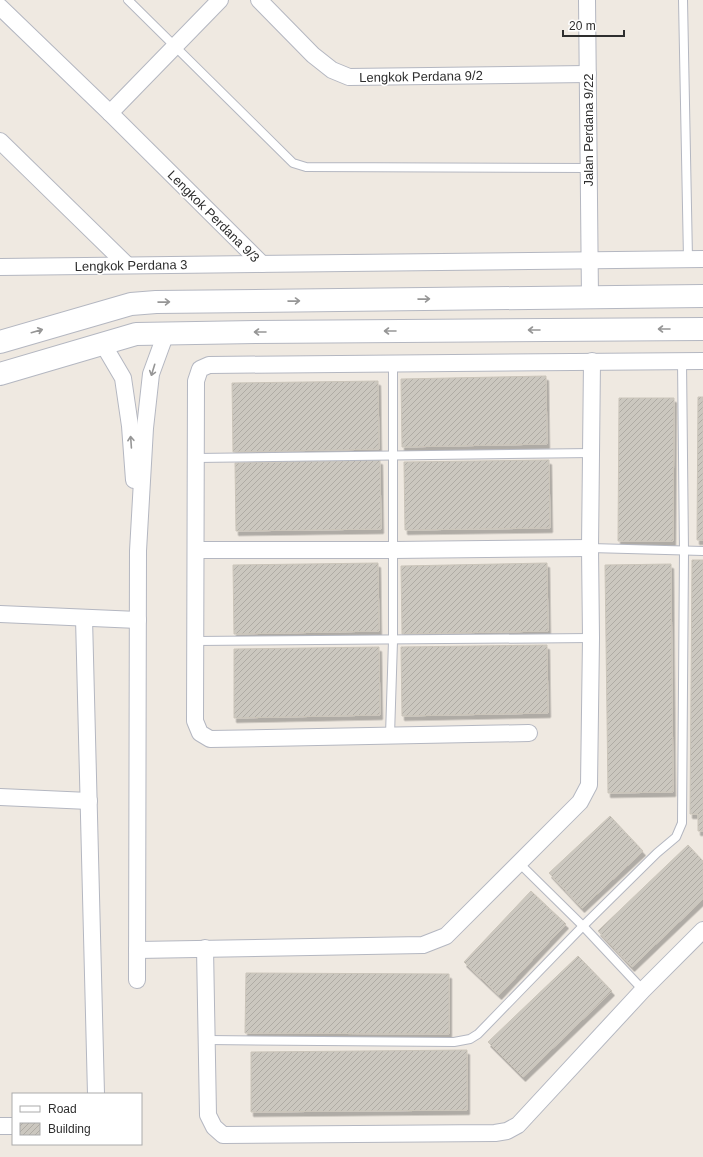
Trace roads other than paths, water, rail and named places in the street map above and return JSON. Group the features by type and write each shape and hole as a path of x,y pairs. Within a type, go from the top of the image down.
{"street":[{"path":"110,113 220,0"},
{"name":"Lengkok Perdana 9/2","path":"259,0 332,70 349,77 588,74"},
{"name":"Jalan Perdana 9/22","path":"587,0 590,298"},
{"name":"Lengkok Perdana 9/3","path":"0,7 110,113 262,264 695,259"},
{"path":"0,141 127,265"},
{"name":"Lengkok Perdana 3","path":"0,267 262,264"},
{"path":"0,342 131,304 156,302 703,296"},
{"path":"0,374 136,334 703,329"},
{"path":"137,980 138,551 145,428 151,374 166,333"},
{"path":"103,344 123,378 130,426 138,551"},
{"path":"137,950 423,946 446,936 580,802 589,785 592,361"},
{"path":"529,733 210,739 200,733 195,721 196,381 200,369 209,364 703,361"},
{"path":"196,550 590,548"},
{"path":"0,614 138,620"},
{"path":"84,618 96,1093"},
{"path":"0,797 89,801"},
{"path":"205,948 208,1115 214,1127 223,1135 495,1133 507,1131 518,1125 643,990 703,930"},
{"path":"0,1126 12,1126"}],"lane":[{"path":"128,0 293,162 306,167 589,168"},
{"path":"683,0 695,259"},
{"path":"207,1040 454,1042 470,1039 478,1034 583,926 657,853 676,837 682,823 684,551 682,361"},
{"path":"390,735 393,641 393,363"},
{"path":"196,458 592,453"},
{"path":"590,548 703,551"},
{"path":"196,641 393,641 590,638"},
{"path":"519,862 583,926 643,990"}]}
